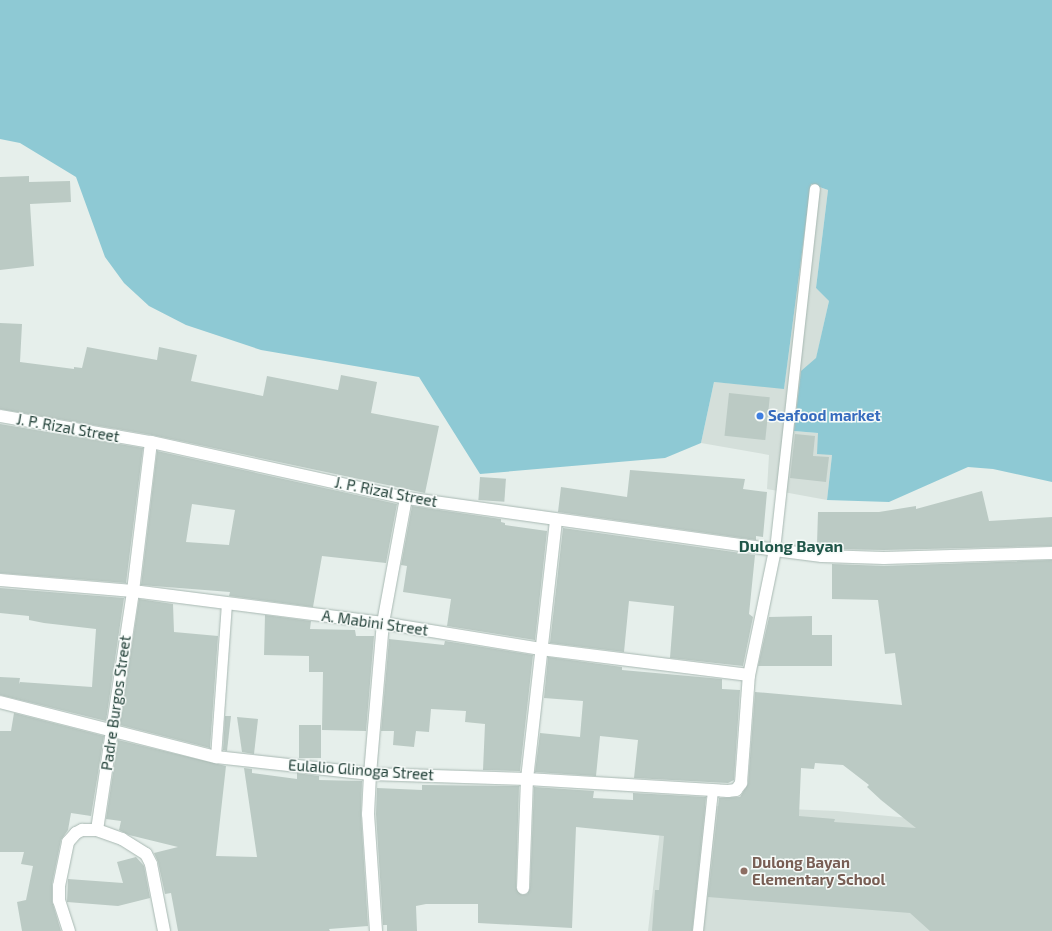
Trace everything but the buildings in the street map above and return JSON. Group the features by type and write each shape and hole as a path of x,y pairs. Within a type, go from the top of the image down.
{"street":[{"name":"J. P. Rizal Street","path":"0,416 151,442 406,498 775,550 822,556 884,558 1052,553"},
{"name":"Padre Burgos Street","path":"98,830 133,591 151,442"},
{"path":"376,931 368,814 370,774 383,624 406,498"},
{"path":"523,888 527,779 556,520"},
{"path":"749,676 775,550"},
{"name":"A. Mabini Street","path":"0,580 133,591 383,624 541,649 749,676"},
{"name":"Eulalio Glinoga Street","path":"0,702 216,756 370,774 527,779 728,791 736,790 741,783 749,676"},
{"path":"70,931 60,907 58,886 68,842 76,832 98,830 122,839 146,854 151,864 164,931"}],"lane":[{"path":"775,550 816,189"},
{"path":"216,756 227,604"},
{"path":"698,931 713,790"}],"shaded area":[{"path":"811,184 828,190 816,288 829,301 816,359 794,431 818,433 832,455 827,500 767,489 769,455 701,443 714,382 784,388"},
{"path":"663,804 837,811 909,818 1012,931 648,931"}],"water":[{"path":"0,0 1052,0 1052,482 993,469 968,467 889,502 827,500 832,455 817,454 818,433 794,431 801,371 816,358 829,301 816,288 828,190 811,184 784,389 714,382 701,443 665,458 480,474 419,377 261,350 186,325 149,306 124,283 105,257 76,177 20,143 0,139"}],"place":[{"name":"Seafood market","path":"760,416"},
{"name":"Dulong Bayan Elementary School","path":"744,871"}],"district":[{"name":"Dulong Bayan","path":"791,546"}]}
